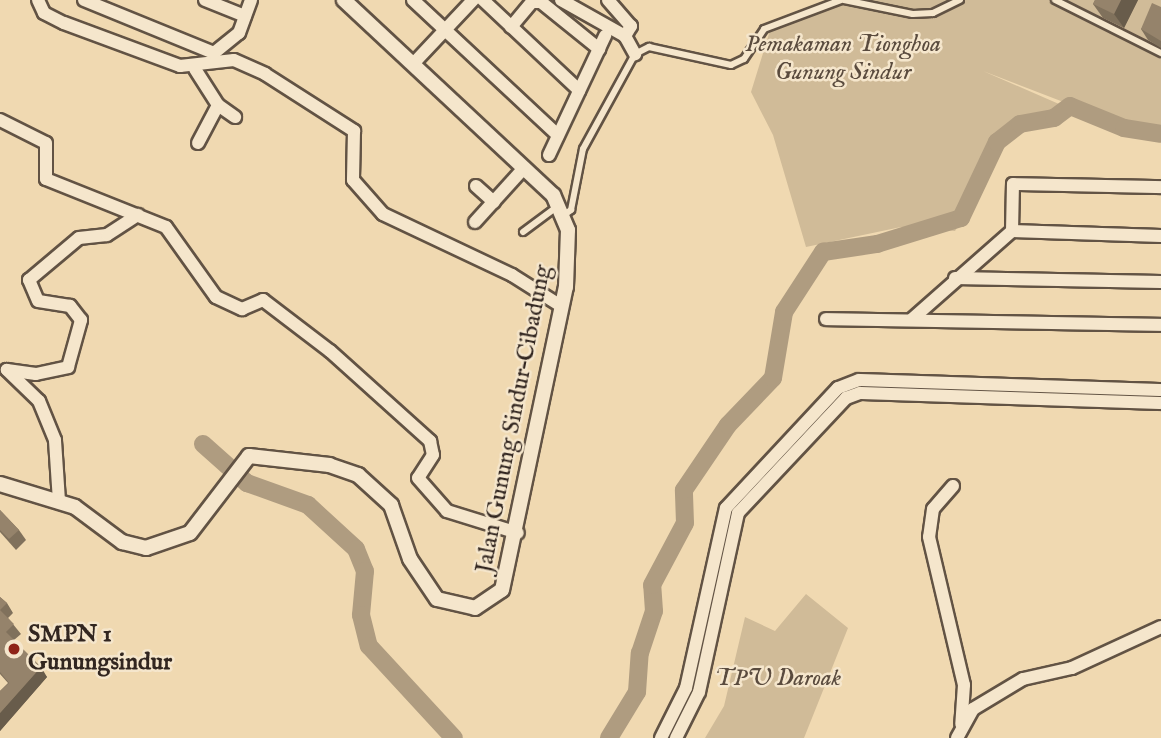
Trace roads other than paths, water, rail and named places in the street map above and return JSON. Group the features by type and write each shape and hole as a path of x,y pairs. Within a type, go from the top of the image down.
{"street":[{"path":"37,0 44,13 64,23 195,69 234,60 344,122 355,138 353,180 383,214 512,275 561,306"},
{"path":"84,0 214,53 239,33 251,0"},
{"path":"205,0 245,16"},
{"path":"344,0 524,168 562,210"},
{"path":"413,0 558,135"},
{"path":"413,64 473,0"},
{"path":"483,0 579,90"},
{"path":"561,0 625,36 635,54"},
{"path":"608,0 631,26 625,36"},
{"path":"511,27 533,2 541,2 598,49"},
{"path":"549,155 605,36"},
{"path":"195,69 218,105 235,117"},
{"path":"198,143 218,105"},
{"path":"0,120 46,143 46,179 166,227 216,296 242,310 263,300 273,305 430,441 433,455 418,478 447,511 519,533"},
{"path":"474,222 524,168"},
{"path":"1012,231 1013,184 1161,187"},
{"path":"476,186 494,202"},
{"name":"Jalan Gunung Sindur–Cibadung","path":"0,484 59,501 122,542 146,548 190,533 238,463 264,454 358,475 391,505 428,589 453,606 475,608 495,599 519,533 561,306 570,253 562,210"},
{"path":"59,501 55,440 39,401 7,370 36,374 68,367 81,320 70,306 38,301 29,280 79,238 107,235 138,215"},
{"path":"911,320 955,278 1012,231 1161,236"},
{"path":"955,278 1161,282"},
{"path":"826,319 1161,325"},
{"path":"661,738 686,688 726,508 838,388 859,380 1161,390"},
{"path":"676,738 699,692 738,513 846,398 860,393 1161,403"},
{"path":"953,486 933,509 929,537 964,685 961,724 957,738"},
{"path":"961,724 1023,679 1072,668 1161,627"}],"lane":[{"path":"523,232 562,210 571,210 583,149 635,54 649,47 731,65 744,59 764,29 843,0 912,14 933,13 960,0"},
{"path":"1055,0 1161,53"}],"waterway":[{"path":"609,738 637,692 640,653 654,611 652,585 685,523 684,490 728,425 773,378 784,312 823,252 877,244 961,218 997,142 1020,124 1054,118 1070,106 1124,128 1161,134"},
{"path":"203,444 247,483 308,505 356,549 365,571 361,615 369,646 454,738"}],"place":[{"name":"SMPN 1 Gunungsindur","path":"14,649"}],"park label":[{"name":"Pemakaman Tionghoa Gunung Sindur","path":"843,59"},
{"name":"TPU Daroak","path":"778,679"}]}
